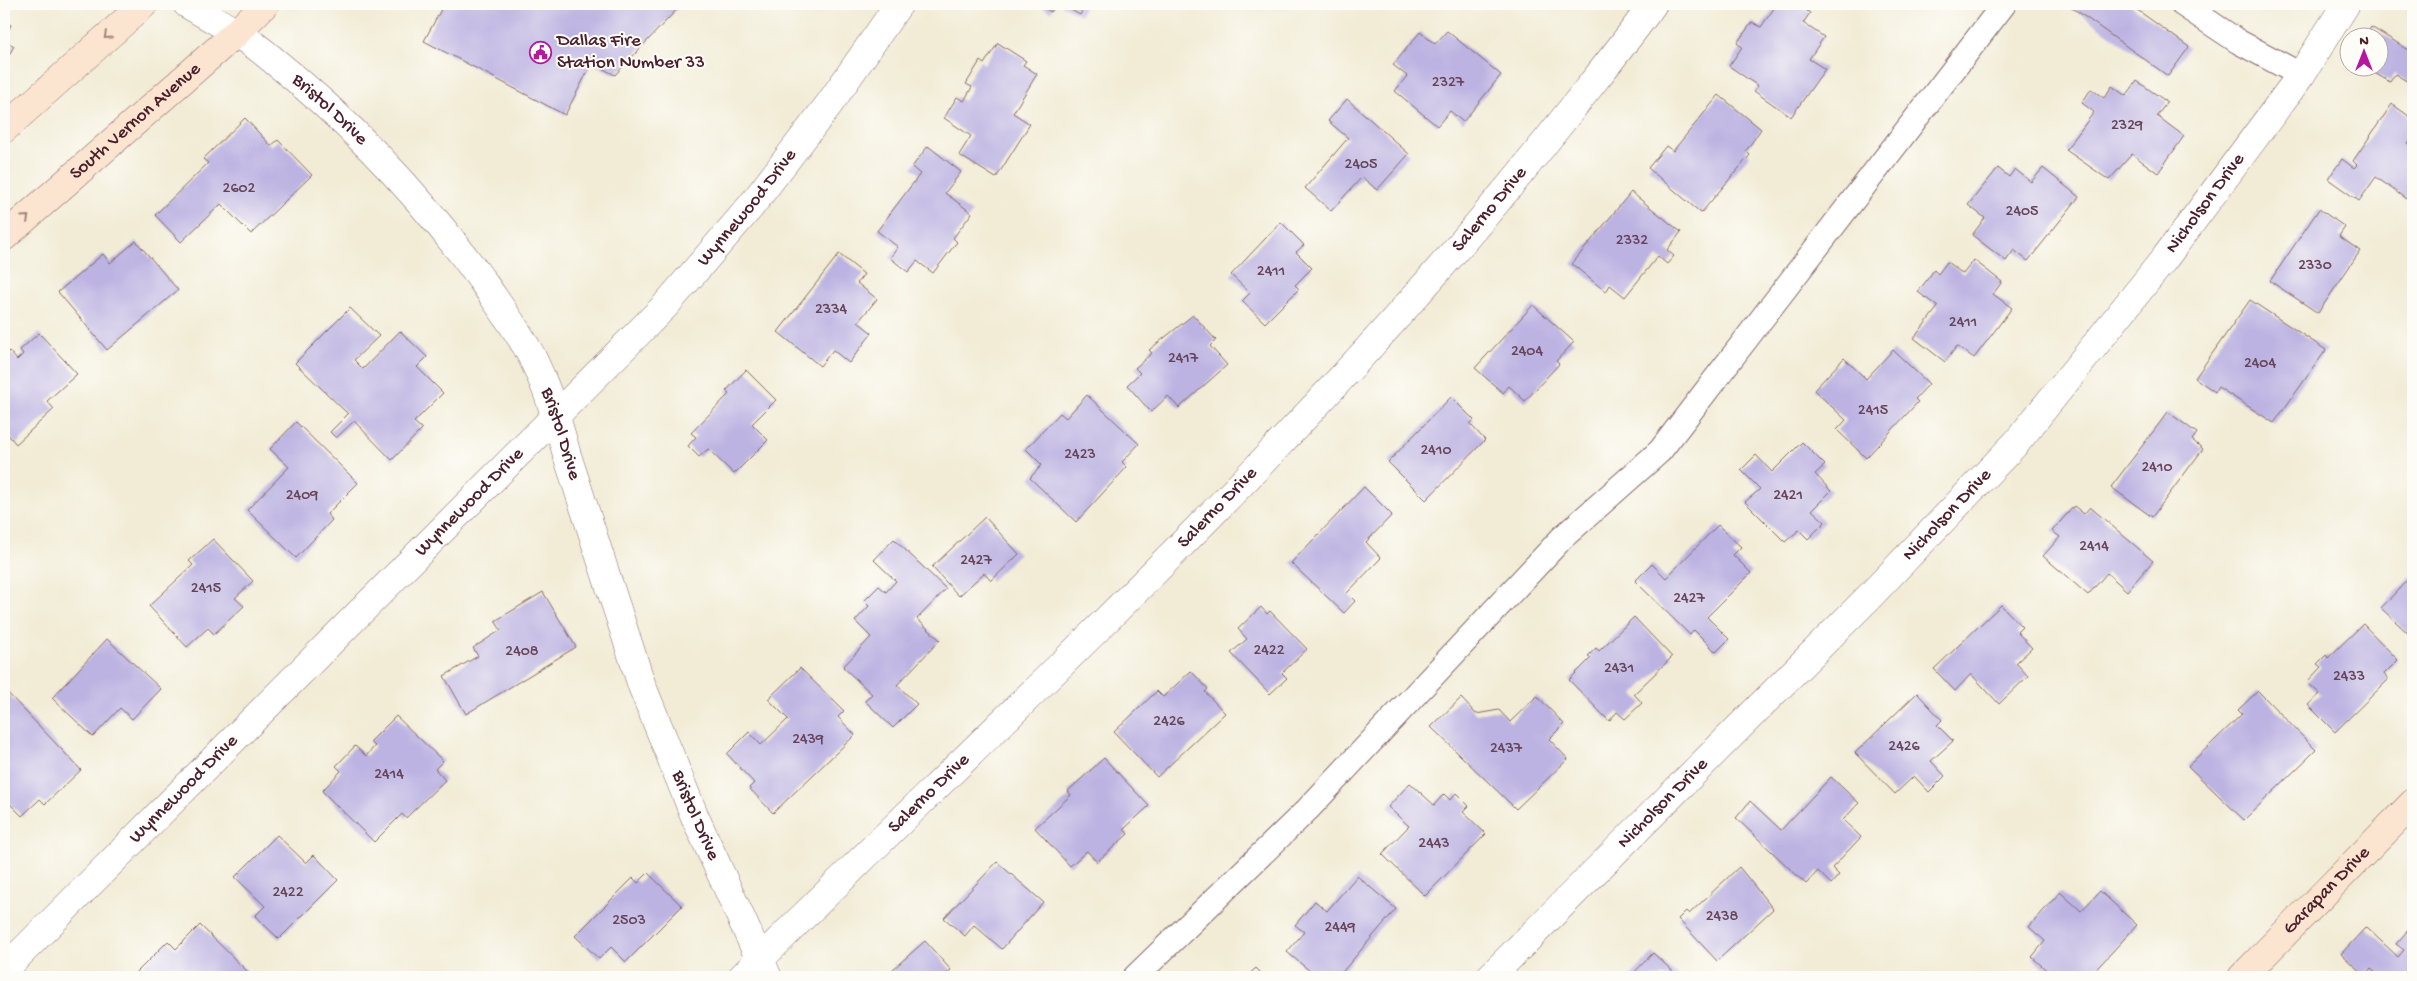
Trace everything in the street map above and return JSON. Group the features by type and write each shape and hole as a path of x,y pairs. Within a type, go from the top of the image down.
{"main road":[{"path":"4,129 144,4"},
{"name":"South Vernon Avenue","path":"4,237 235,34 265,4"},
{"name":"Garapan Drive","path":"2242,977 2413,803"}],"street":[{"name":"Bristol Drive","path":"187,4 266,54 327,106 391,168 453,240 501,308 531,356 556,417 642,686 757,971"},
{"name":"Wynnewood Drive","path":"4,970 665,306 751,206 830,103 899,4"},
{"name":"Salerno Drive","path":"757,971 1152,573 1353,367 1498,202 1654,4"},
{"name":"Nicholson Drive","path":"1490,977 1870,596 2017,442 2164,258 2301,75 2346,4"}],"lane":[{"path":"1135,977 1308,808 1562,538 1660,451 2004,4"},
{"path":"2182,4 2239,42 2301,75"}],"building":[{"name":"Dallas Fire Station Number 33","path":"444,4 682,4 615,75 592,63 565,115 424,41"},
{"path":"1037,4 1056,4 1051,12"},
{"path":"1060,4 1086,4 1080,15"},
{"path":"1777,4 1797,4 1810,13 1803,23 1824,37 1809,59 1825,69 1791,117 1754,91 1758,86 1729,66 1742,47 1737,43 1752,22 1761,27"},
{"path":"2067,4 2129,4 2189,47 2168,76"},
{"path":"4,21 11,25 4,39"},
{"path":"1447,31 1501,75 1463,122 1450,111 1437,126 1395,91 1407,76 1393,65 1420,32 1435,44"},
{"path":"2390,38 2409,50 2413,42 2413,85 2395,74 2390,82 2383,78 2390,78"},
{"path":"4,40 14,46 4,64"},
{"path":"998,43 1026,61 1023,65 1037,74 1013,113 1030,124 996,178 959,155 971,136 944,118 957,97 964,101 972,87 966,84 980,61 984,64"},
{"path":"2137,81 2167,102 2157,116 2184,136 2158,173 2132,154 2109,180 2066,150 2094,112 2082,103 2091,89 2104,98 2112,86 2126,96"},
{"path":"1719,95 1761,129 1746,151 1750,155 1701,213 1648,168 1666,146 1673,151"},
{"path":"1347,99 1409,154 1377,190 1362,177 1331,211 1305,188 1348,138 1328,121"},
{"path":"2392,104 2413,119 2413,136 2408,143 2413,147 2413,189 2406,199 2376,177 2359,201 2328,179 2342,159 2354,168 2357,165 2353,161"},
{"path":"245,118 271,146 278,140 312,175 251,234 221,204 181,242 155,215 208,163 203,159"},
{"path":"928,146 961,172 945,193 972,213 953,238 957,242 933,273 917,261 908,272 890,258 898,247 877,231 920,174 912,167"},
{"path":"1998,168 2009,177 2015,169 2031,182 2043,168 2079,197 2028,261 2014,250 2006,261 1972,235 1985,218 1968,205"},
{"path":"1631,192 1681,232 1667,250 1674,256 1667,264 1658,256 1625,297 1610,285 1606,292 1572,264"},
{"path":"2319,209 2345,227 2339,236 2360,251 2318,313 2270,281"},
{"path":"1281,222 1304,245 1296,252 1312,268 1295,285 1299,289 1265,323 1242,301 1250,293 1231,275"},
{"path":"136,241 178,290 107,350 58,292 103,254 110,263"},
{"path":"839,254 864,274 857,283 877,299 858,322 872,333 849,363 833,350 820,366 778,332"},
{"path":"1974,260 2002,282 1993,294 2012,308 1974,358 1957,346 1945,362 1914,338 1938,307 1918,292 1934,270 1938,274 1947,262 1963,274"},
{"path":"2250,300 2326,350 2274,423 2218,387 2215,392 2195,378"},
{"path":"1533,305 1574,342 1556,361 1559,364 1525,401 1509,386 1503,393 1475,368"},
{"path":"350,308 379,336 354,360 363,369 400,331 427,357 417,367 443,393 414,422 422,429 392,460 354,421 336,438 330,432 348,414 295,363"},
{"path":"1193,315 1216,340 1210,346 1227,365 1179,408 1168,396 1151,412 1127,385 1140,373 1135,368 1152,353 1149,350"},
{"path":"39,333 77,374 47,401 54,409 16,444 4,430 4,356 9,351 17,360 23,354 20,350"},
{"path":"1893,350 1929,384 1915,399 1918,402 1866,458 1837,430 1846,420 1814,390 1844,358 1866,379"},
{"path":"746,370 776,400 752,424 768,440 734,474 708,449 699,457 688,446 696,437 691,433 729,394 726,391"},
{"path":"1087,395 1139,444 1122,462 1127,467 1076,522 1030,478 1042,465 1026,449 1060,413 1066,418"},
{"path":"1451,397 1474,420 1470,424 1485,440 1426,500 1388,462"},
{"path":"2168,412 2197,433 2192,440 2203,449 2152,517 2111,487"},
{"path":"296,422 358,483 327,514 332,520 296,558 247,510 289,467 270,449"},
{"path":"1802,442 1825,465 1815,474 1831,491 1812,510 1825,522 1808,539 1799,530 1785,542 1745,502 1760,489 1741,470 1756,455 1772,472"},
{"path":"1364,487 1392,515 1366,542 1381,558 1347,593 1355,601 1344,613 1291,563"},
{"path":"2074,506 2084,514 2090,507 2153,561 2127,591 2107,573 2088,595 2043,556 2060,537 2052,531"},
{"path":"985,517 1019,554 991,581 984,573 959,596 932,567"},
{"path":"1718,525 1741,547 1733,555 1751,573 1707,617 1729,639 1716,652 1694,630 1690,635 1635,581 1652,564 1666,578"},
{"path":"213,539 253,581 235,598 244,606 214,634 208,628 187,647 149,606 193,565 189,561"},
{"path":"894,539 946,589 917,619 940,640 897,685 917,704 893,728 865,701 872,694 843,667 871,637 855,621 869,606 864,601 879,586 886,592 896,581 874,560"},
{"path":"2413,574 2413,638 2381,608"},
{"path":"543,592 576,647 466,714 444,676 478,656 473,648 501,630 495,621"},
{"path":"2001,605 2022,627 2017,632 2032,648 2016,663 2028,676 1999,704 1971,674 1955,691 1934,669"},
{"path":"1261,607 1267,614 1270,611 1307,649 1282,673 1287,678 1270,694 1231,653 1247,639 1238,629"},
{"path":"1634,617 1672,657 1634,694 1642,703 1625,719 1617,712 1609,721 1569,680 1591,658 1588,656 1596,648 1599,651"},
{"path":"2363,624 2398,660 2384,674 2388,680 2335,732 2308,705 2320,694 2307,682 2321,667 2317,664 2326,655 2328,658"},
{"path":"107,639 161,689 132,719 120,708 93,737 52,698"},
{"path":"800,668 844,711 838,717 855,735 773,813 749,788 754,783 727,754 749,732 761,745 788,719 768,699"},
{"path":"1191,671 1208,689 1205,692 1225,713 1157,777 1114,732 1157,691 1163,697"},
{"path":"4,689 81,770 45,804 40,799 22,816 4,798"},
{"path":"2258,691 2316,750 2244,820 2188,766 2242,714 2238,710"},
{"path":"1917,693 1942,720 1937,725 1953,741 1931,761 1945,776 1929,792 1914,776 1895,794 1855,753"},
{"path":"1537,696 1564,724 1549,739 1568,759 1516,809 1431,727 1461,698 1476,714 1499,710 1510,722"},
{"path":"396,716 443,761 435,769 445,780 406,818 402,814 374,842 322,791 341,771 336,766 355,746 366,756 375,746 370,742"},
{"path":"1104,758 1149,806 1124,829 1128,834 1097,862 1087,851 1070,866 1035,828 1071,795 1068,791"},
{"path":"1831,777 1859,803 1843,820 1861,837 1832,868 1839,875 1831,884 1818,871 1806,884 1736,818 1750,801 1781,830"},
{"path":"1410,783 1434,805 1444,794 1450,800 1456,793 1469,806 1463,812 1486,834 1425,896 1382,854 1409,826 1388,807"},
{"path":"277,835 306,863 314,855 338,880 279,939 255,916 265,906 235,877"},
{"path":"997,862 1043,902 1002,949 974,925 965,936 944,918"},
{"path":"1739,867 1773,909 1717,961 1678,919 1686,911 1689,914"},
{"path":"648,873 682,906 626,962 611,947 599,959 575,936 633,878 638,883"},
{"path":"1357,876 1396,909 1338,977 1317,977 1287,952 1304,932 1295,925 1315,901 1327,911"},
{"path":"2100,891 2137,925 2089,977 2054,977 2032,957 2045,941 2029,927 2060,892 2081,911"},
{"path":"200,925 253,977 132,977 168,941 176,949"},
{"path":"2366,927 2398,957 2404,950 2396,944 2409,929 2413,933 2413,977 2380,977 2371,969 2365,976 2341,954"},
{"path":"925,941 951,970 942,977 884,977"},
{"path":"1653,953 1679,977 1630,977"},
{"path":"1256,968 1265,977 1246,977"}],"place":[{"name":"Dallas Fire Station Number 33","path":"541,52"}]}
